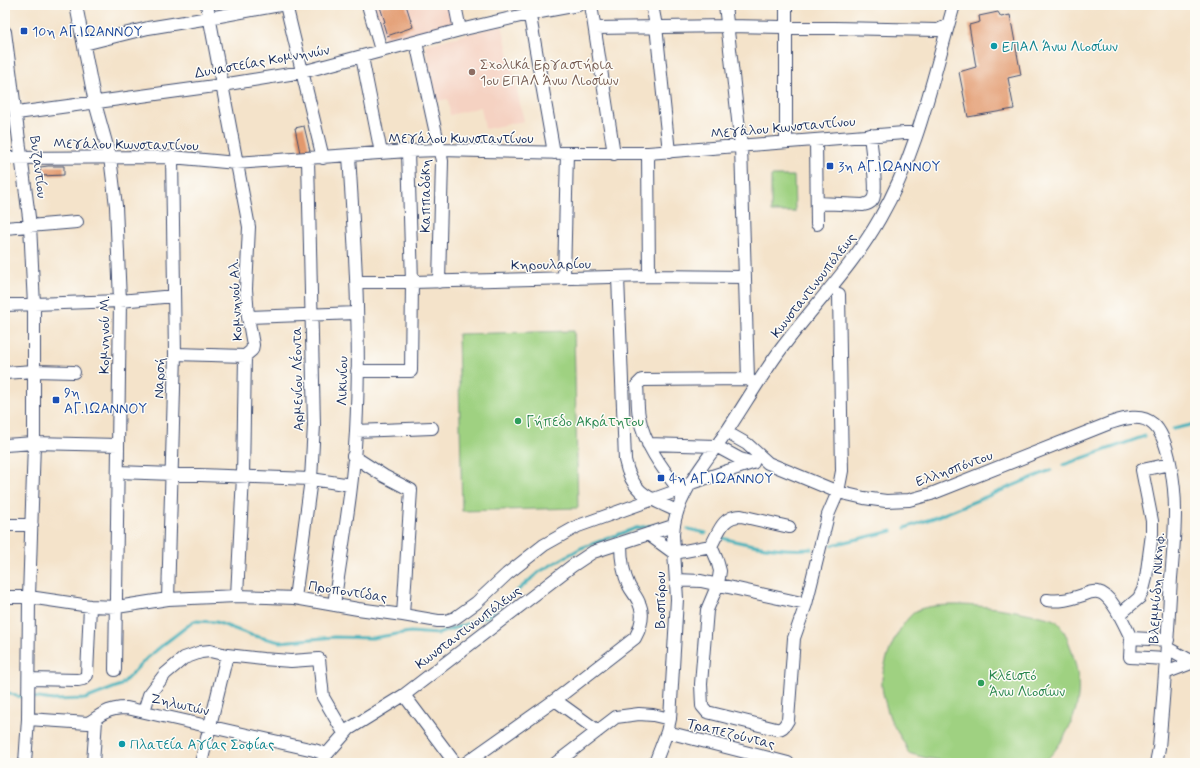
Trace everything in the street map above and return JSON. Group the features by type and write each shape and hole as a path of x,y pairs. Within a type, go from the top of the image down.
{"street":[{"name":"Κομνηνού Μ.","path":"76,5 95,103 110,157 116,206 120,301 115,670"},
{"name":"Κομνηνού Αλ.","path":"207,5 248,227 246,289 248,317 253,345 252,350 245,356 243,476 237,596"},
{"path":"84,44 148,28 280,5"},
{"path":"286,5 323,158"},
{"path":"368,5 381,50"},
{"path":"455,5 460,30"},
{"name":"Δυναστείας Κομνηνών","path":"17,113 222,85 302,72 460,30 529,9 578,5"},
{"path":"591,5 614,154"},
{"path":"652,5 656,26 669,152"},
{"path":"679,490 648,444 639,415 638,382 642,380 752,382 745,277 741,146 725,5"},
{"path":"786,5 786,142"},
{"name":"Κωνσταντινουπόλεως","path":"716,446 726,432 752,382 780,350 864,246 895,192 917,133 954,5"},
{"path":"529,9 554,153"},
{"path":"595,28 728,26 938,30 948,25"},
{"name":"Βυζαντίου","path":"5,32 17,113 30,225 34,305 34,443 29,597 28,720 25,763"},
{"name":"Καππαδόκη","path":"416,42 440,150 442,166 439,282"},
{"path":"362,57 381,153"},
{"name":"Μεγάλου Κωνσταντίνου","path":"5,158 172,157 236,164 440,150 614,154 669,152 870,135 917,133"},
{"path":"817,203 858,205 868,204 873,200 876,189 870,135"},
{"path":"816,140 817,224"},
{"path":"357,370 411,371 412,282 408,151"},
{"path":"564,278 567,153"},
{"path":"648,153 649,276"},
{"name":"Λικινίου","path":"334,605 351,484 356,431 357,282 349,156"},
{"name":"Ναρσή","path":"168,599 175,354 172,157"},
{"name":"Αρμενίου Λέοντα","path":"295,598 311,479 314,425 308,159"},
{"path":"5,228 77,222"},
{"name":"Κηρουλαρίου","path":"357,282 439,282 649,276 745,277"},
{"path":"618,277 625,460 627,470 641,493 651,500 677,511"},
{"path":"711,546 720,571 718,584 707,610 701,684 703,708 709,713 779,729 784,726 788,720 794,638 806,604 828,515 838,492 842,471 839,294"},
{"path":"5,305 120,301 174,296"},
{"path":"248,317 357,313"},
{"path":"175,354 245,356"},
{"path":"5,373 34,371 74,372"},
{"name":"Ελλησπόντου","path":"726,432 747,444 768,463 838,492 886,501 916,498 931,494 1110,423 1137,418 1148,420"},
{"name":"Βλεμμύδη Νικηφ.","path":"1148,420 1159,430 1165,442 1170,464 1175,510 1167,649 1159,748 1156,763"},
{"path":"356,431 432,428"},
{"path":"5,445 34,443 118,445"},
{"path":"648,444 716,446"},
{"name":"Ελλησπόντου","path":"716,446 740,459 752,463 768,463"},
{"name":"Βοσπόρου","path":"655,763 667,732 670,719 677,599 673,526 677,511 691,482 716,446"},
{"path":"354,456 384,476 411,490 402,615"},
{"path":"691,482 752,463"},
{"path":"1119,615 1139,598 1146,578 1152,534 1152,521 1142,470 1170,464"},
{"path":"118,472 311,479 351,484"},
{"name":"Προποντίδας","path":"5,598 29,597 90,606 117,607 168,599 237,596 295,598 438,621 446,621 455,618 476,603 507,574 544,545 578,526 679,490 691,482"},
{"path":"711,546 725,521 735,516 789,527"},
{"path":"5,525 32,525"},
{"name":"Κωνσταντινουπόλεως","path":"322,759 344,733 356,723 404,695 572,566 593,552 673,526"},
{"path":"648,534 674,552 711,546"},
{"path":"466,763 555,700 634,638 641,627 642,609 630,588 625,575 621,560 621,544"},
{"path":"676,580 701,581 718,584 806,604"},
{"path":"1047,600 1069,600 1088,593 1098,592 1106,595 1131,638 1130,657 1167,649"},
{"path":"29,684 78,680 83,679 87,675 90,606"},
{"path":"1131,638 1167,649 1195,662"},
{"path":"144,711 149,695 165,674 184,658 201,652 210,650 227,655 290,661 319,660 323,697 344,733"},
{"path":"201,763 227,655"},
{"path":"1165,673 1195,662"},
{"path":"404,695 455,763"},
{"path":"555,700 598,731"},
{"name":"Ζηλωτών","path":"28,720 88,723 96,720 106,712 127,708 314,750 322,759"},
{"path":"556,763 616,718 639,714 653,715 670,719"},
{"path":"94,763 96,720"},
{"name":"Τραπεζούντας","path":"667,732 788,763"}],"shaded area":[{"path":"373,5 450,5 454,24 385,43"},
{"name":"Σχολικά Εργαστήρια 1ου ΕΠΑΛ Άνω Λιοσίων","path":"502,25 524,121 485,129 481,107 450,115 448,99 437,101 425,45"}],"green space":[{"path":"771,176 794,176 795,212 771,212"},
{"name":"Γήπεδο Ακράτητου","path":"574,331 578,508 462,511 458,334"},
{"name":"Κλειστό Άνω Λιοσίων","path":"938,606 981,606 1050,618 1055,620 1064,631 1071,648 1077,674 1077,706 1070,726 1064,737 1055,751 1043,763 960,763 926,758 908,753 906,746 888,713 882,688 883,671 889,652 898,633 916,611"}],"building":[{"path":"385,5 406,5 413,27 387,36 383,23 385,22 380,7"},
{"name":"ΕΠΑΛ Άνω Λιοσίων","path":"998,12 1001,17 1010,15 1021,75 1008,78 1014,109 968,117 959,72 976,67 969,25 980,22 979,16"},
{"path":"304,126 310,151 300,153 295,128"},
{"path":"64,166 64,175 41,176 40,167"}],"waterway":[{"path":"1173,429 1195,424"},
{"path":"1063,465 1145,436"},
{"path":"905,528 939,516 1051,470"},
{"path":"32,697 53,700 85,699 121,685 146,659 194,621 216,622 251,635 280,642 334,637 372,638 410,632 438,634 488,616 539,572 581,548 636,528 658,526"},
{"path":"688,529 706,533"},
{"path":"832,545 892,531"},
{"path":"722,538 767,547 812,549"},
{"path":"5,691 16,696 26,697"}],"place":[{"name":"10η ΑΓ.ΙΩΑΝΝΟΥ","path":"24,31"},
{"name":"ΕΠΑΛ Άνω Λιοσίων","path":"994,46"},
{"name":"Σχολικά Εργαστήρια 1ου ΕΠΑΛ Άνω Λιοσίων","path":"472,72"},
{"name":"3η ΑΓ.ΙΩΑΝΝΟΥ","path":"830,166"},
{"name":"9η ΑΓ.ΙΩΑΝΝΟΥ","path":"56,400"},
{"name":"Γήπεδο Ακράτητου","path":"518,421"},
{"name":"4η ΑΓ.ΙΩΑΝΝΟΥ","path":"661,478"},
{"name":"Κλειστό Άνω Λιοσίων","path":"981,683"},
{"name":"Πλατεία Αγίας Σοφίας","path":"122,744"}]}
